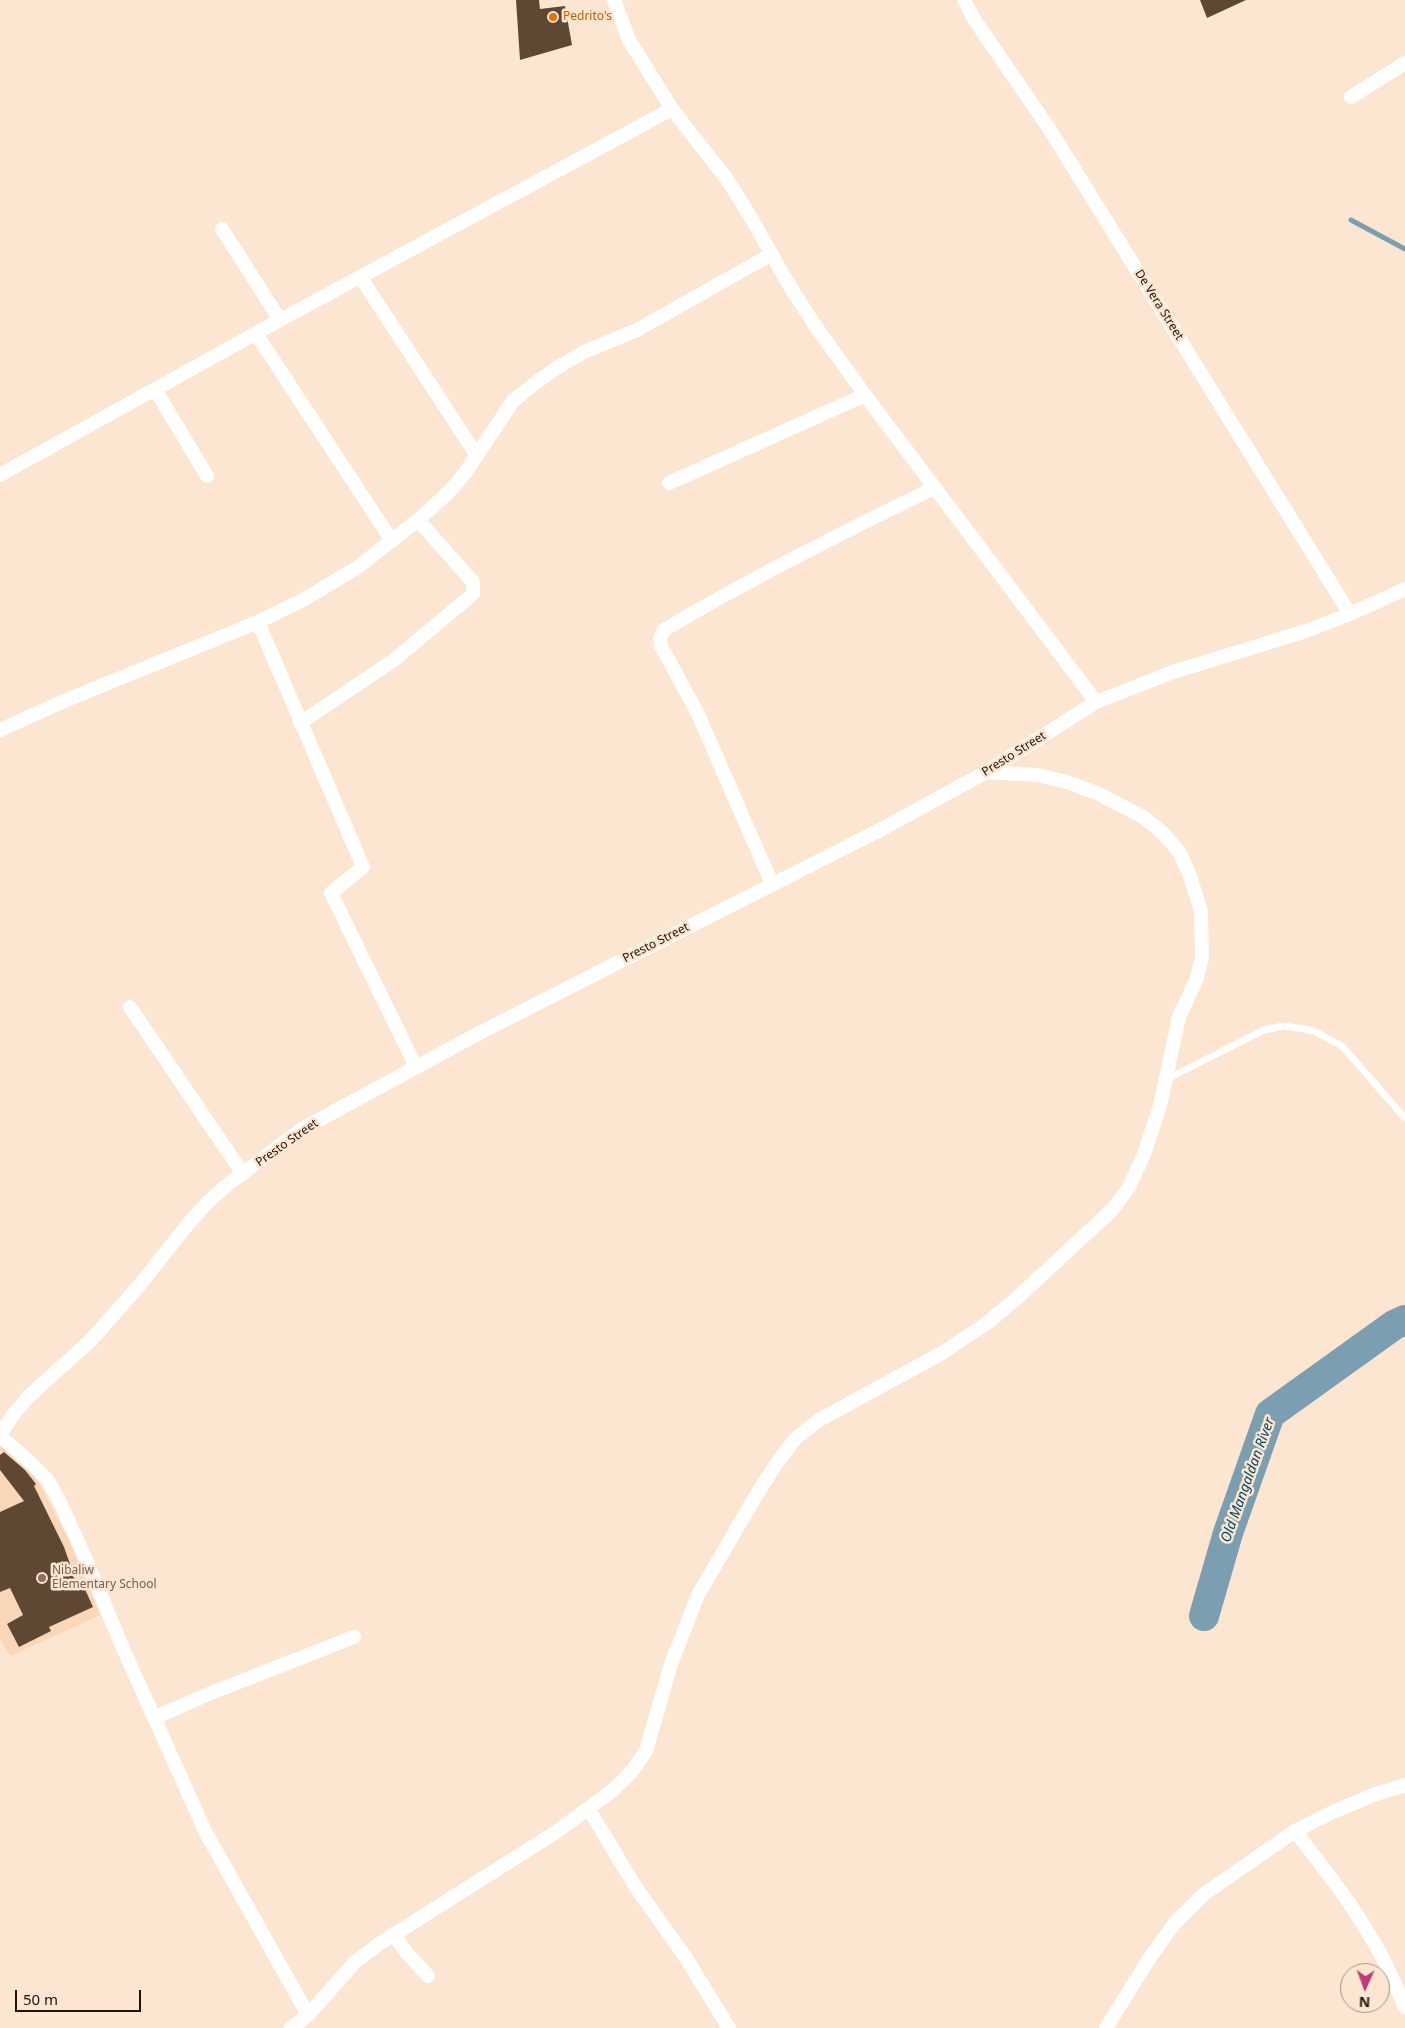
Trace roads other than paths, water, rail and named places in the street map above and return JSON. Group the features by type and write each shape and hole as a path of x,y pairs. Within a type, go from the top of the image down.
{"street":[{"path":"614,0 629,40 672,109 726,178 792,290 812,320 934,488 1096,702"},
{"name":"De Vera Street","path":"964,0 974,19 1060,147 1350,614"},
{"path":"1351,96 1405,63"},
{"path":"0,476 155,389 257,335 280,320 362,278 672,109"},
{"path":"222,229 280,320"},
{"path":"0,730 64,701 258,622 303,600 358,567 418,520 449,492 465,473 513,401 558,367 584,352 637,330 772,254"},
{"path":"362,278 476,456"},
{"path":"257,335 392,541"},
{"path":"155,389 207,476"},
{"path":"669,483 865,395"},
{"path":"772,884 697,712 661,646 661,635 664,630 698,610 836,535 934,488"},
{"path":"300,723 394,660 472,594 473,582 418,520"},
{"name":"Presto Street","path":"0,1435 13,1415 30,1396 92,1339 209,1201 302,1129 483,1031 882,829 986,772 1096,702 1173,672 1303,632 1350,614 1405,589"},
{"path":"258,622 363,867 330,893 416,1067"},
{"path":"291,2028 308,2015 355,1962 393,1934 556,1832 612,1791 633,1770 646,1751 671,1664 698,1595 757,1494 796,1438 819,1420 942,1353 987,1323 1017,1298 1113,1209 1129,1187 1143,1158 1160,1106 1179,1017 1197,978 1202,958 1201,911 1190,876 1180,853 1164,834 1143,817 1099,794 1067,782 1037,775 986,772"},
{"path":"130,1007 243,1174"},
{"path":"0,1435 48,1481 60,1502 205,1831 308,2015"},
{"path":"154,1718 224,1688 354,1637"},
{"path":"1106,2028 1149,1959 1174,1924 1204,1894 1295,1831 1333,1812 1405,1785"},
{"path":"588,1808 635,1886 686,1958 729,2028"},
{"path":"1295,1831 1341,1891 1372,1939 1390,1972 1405,2007"},
{"path":"393,1934 428,1976"}],"lane":[{"path":"1166,1079 1264,1030 1283,1026 1298,1028 1314,1031 1342,1046 1405,1118"}],"waterway":[{"name":"Old Mangaldan River","path":"1351,220 1405,249"},
{"name":"Old Mangaldan River","path":"1204,1616 1228,1533 1270,1414 1394,1325 1405,1320"}],"place":[{"name":"Pedrito's","path":"553,17"},
{"name":"Nibaliw Elementary School","path":"42,1578"}]}
